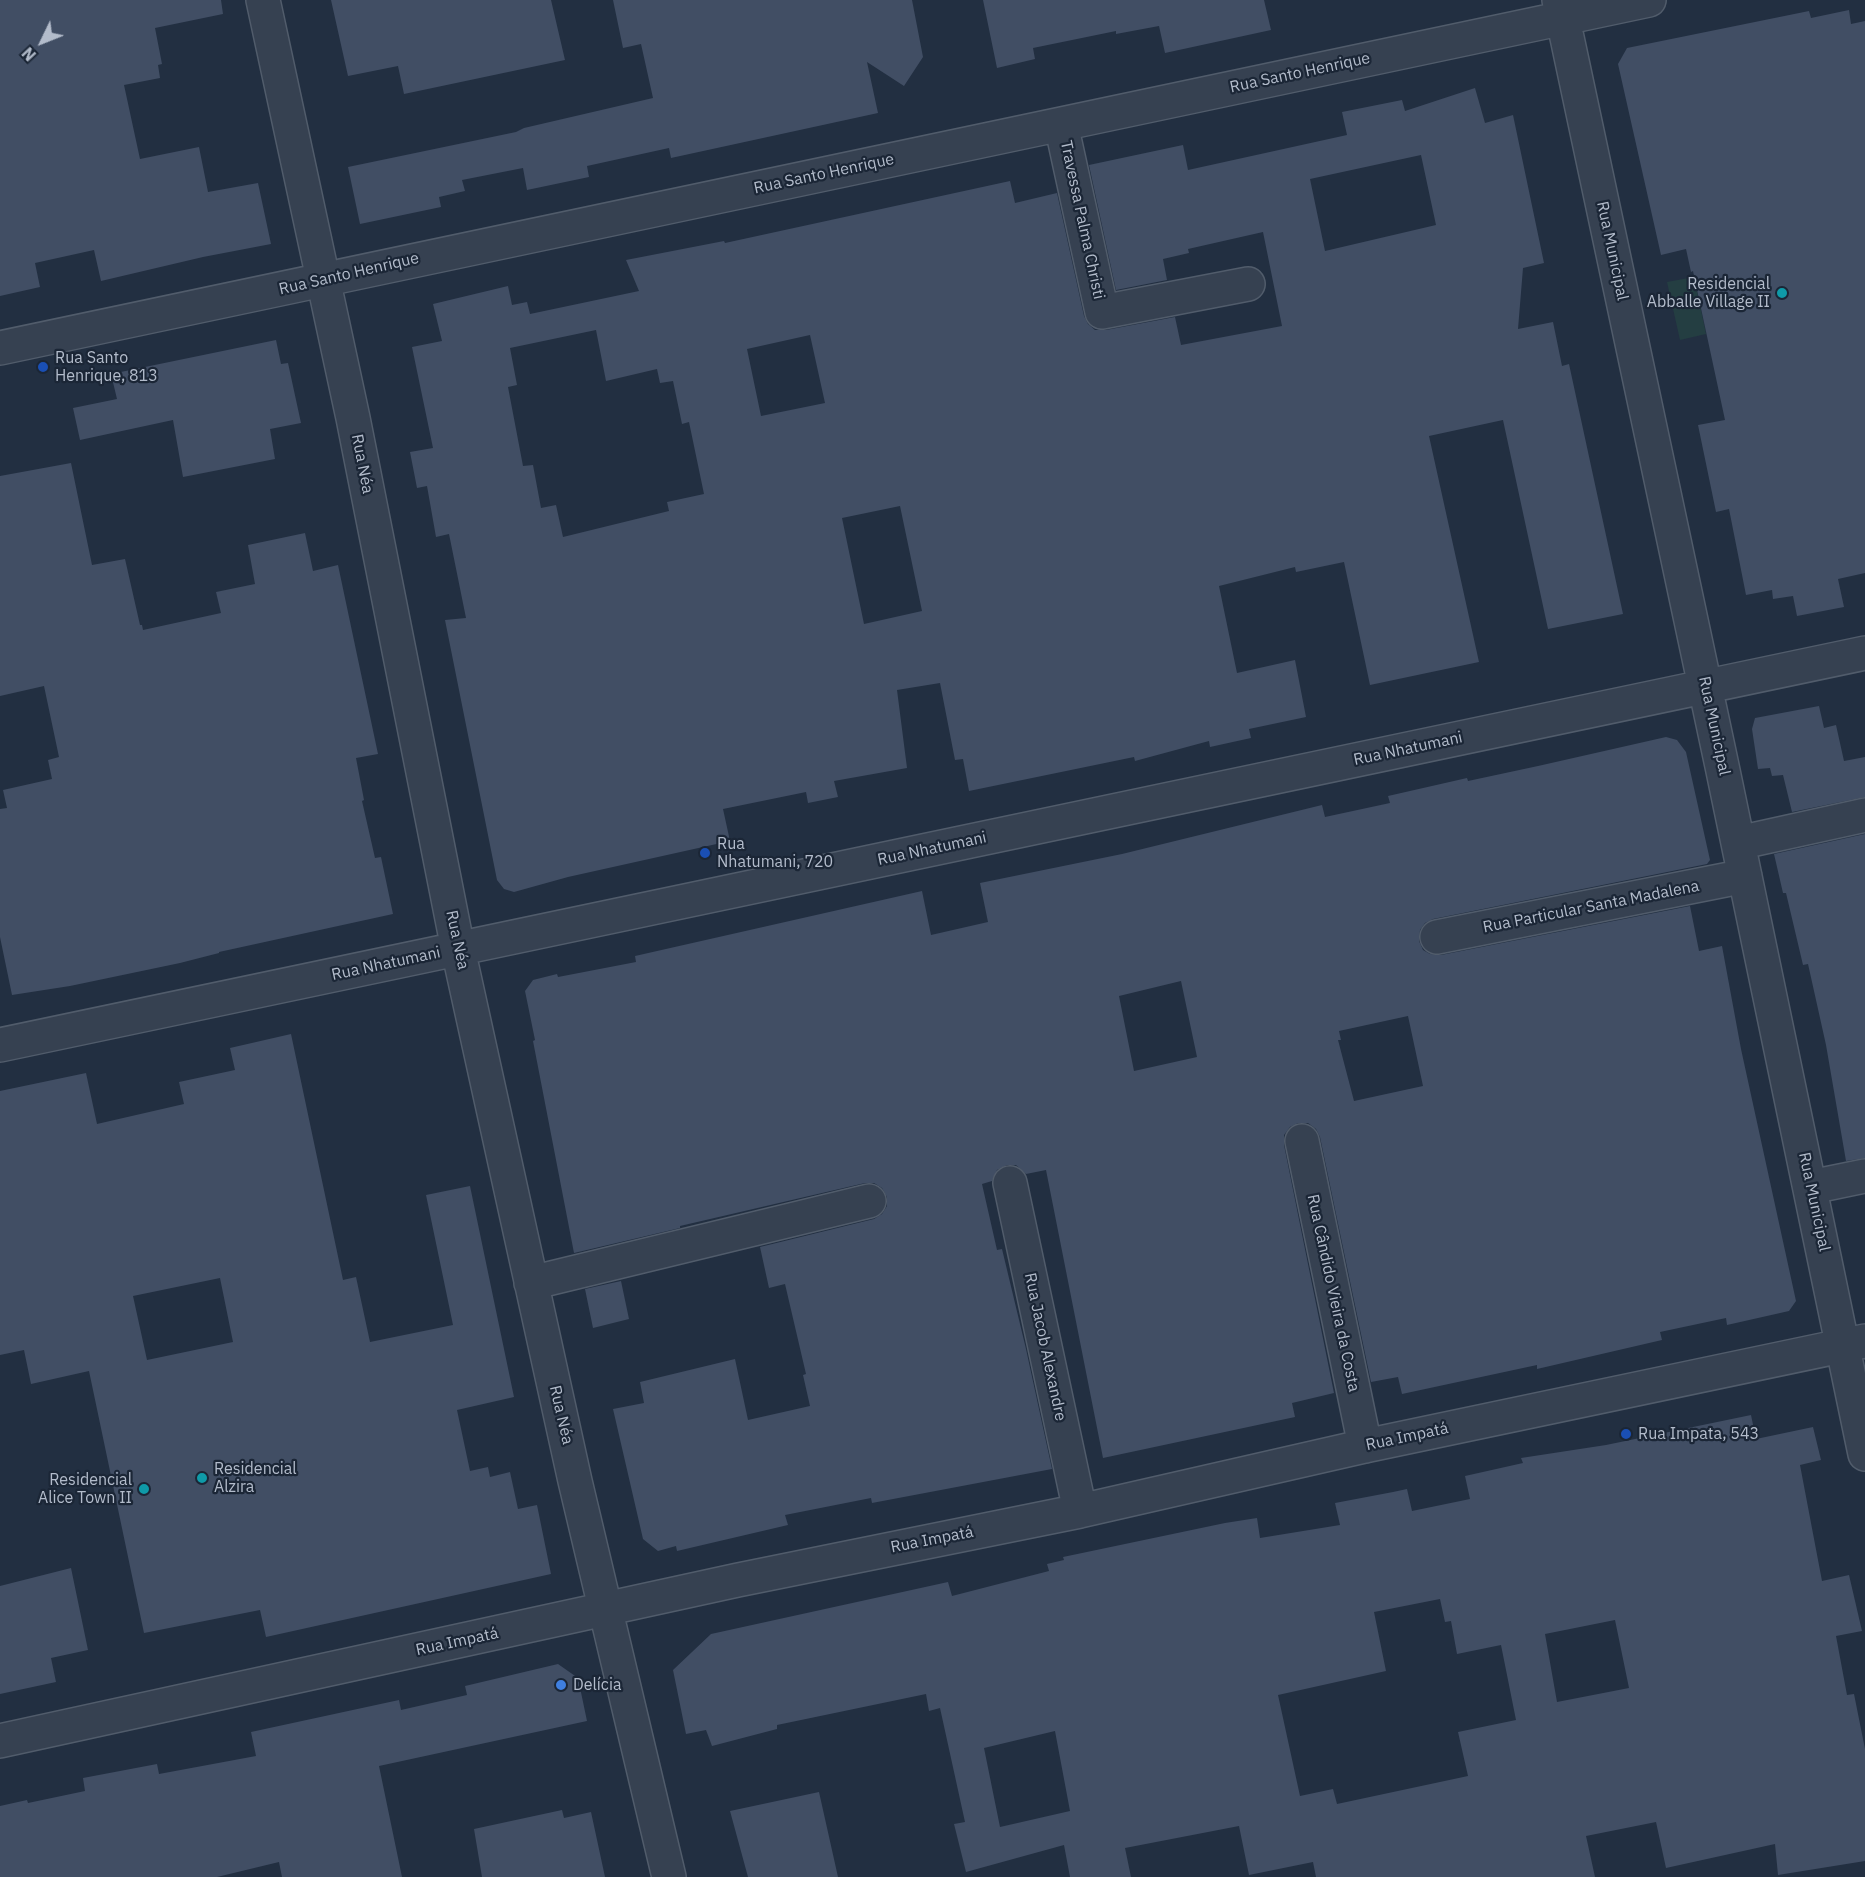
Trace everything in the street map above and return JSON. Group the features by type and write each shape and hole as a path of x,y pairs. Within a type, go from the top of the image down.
{"street":[{"name":"Rua Néa","path":"263,0 355,429 458,949 531,1283 669,1877"},
{"name":"Rua Santo Henrique","path":"0,348 1061,124 1560,9 1649,0"},
{"name":"Rua Municipal","path":"1560,9 1811,1187 1854,1344 1865,1454"},
{"name":"Travessa Palma Christi","path":"1061,124 1102,312 1248,284"},
{"name":"Rua Nhatumani","path":"0,1045 1865,653"},
{"path":"1738,843 1865,815"},
{"name":"Rua Particular Santa Madalena","path":"1437,937 1745,876"},
{"name":"Rua Cândido Vieira da Costa","path":"1302,1141 1365,1446"},
{"path":"1811,1187 1865,1176"},
{"name":"Rua Jacob Alexandre","path":"1010,1183 1080,1510"},
{"path":"531,1283 869,1201"},
{"name":"Rua Impatá","path":"0,1741 738,1580 1080,1510 1365,1446 1854,1344"}],"green space":[{"path":"1694,277 1706,334 1680,340 1667,282"}],"building":[{"path":"0,0 221,0 223,14 155,28 162,64 158,65 160,78 124,85 140,159 199,147 208,192 258,183 271,244 101,281 94,250 35,263 40,287 0,296"},
{"path":"331,0 551,0 565,60 404,94 398,66 348,76"},
{"path":"613,0 912,0 923,57 904,86 867,62 878,113 671,158 669,148 587,166 589,177 527,190 523,168 462,180 465,191 439,197 441,207 360,224 348,167 516,132 524,128 653,98 641,44 623,48"},
{"path":"983,0 1264,0 1271,30 1165,53 1159,26 1116,34 1116,31 1033,48 1035,59 997,68"},
{"path":"1849,10 1851,24 1865,21 1865,573 1838,579 1844,607 1797,616 1793,596 1773,599 1772,590 1746,595 1729,509 1716,512 1698,425 1725,420 1693,271 1691,272 1686,249 1661,255 1618,64 1627,48 1809,11 1811,18"},
{"path":"1475,88 1485,123 1513,115 1544,263 1523,268 1518,329 1553,322 1562,366 1569,364 1623,614 1548,629 1503,420 1429,436 1479,662 1370,685 1344,562 1296,572 1295,567 1219,586 1237,673 1295,660 1306,717 1249,729 1251,738 1210,747 1209,741 1135,761 1134,757 969,791 963,759 955,760 940,683 897,690 907,768 834,781 838,797 808,803 806,792 723,809 730,841 568,877 514,892 504,889 497,880 445,620 466,618 449,534 436,537 427,486 417,488 410,452 433,448 412,347 442,341 433,304 508,286 512,305 527,302 530,314 639,291 626,260 724,241 725,243 1010,181 1015,203 1057,193 1084,316 1095,330 1175,317 1181,345 1282,326 1263,232 1188,249 1189,253 1163,259 1167,280 1116,290 1089,165 1183,145 1188,170 1347,135 1342,112 1402,100 1405,111","holes":["1421,155 1436,225 1325,251 1310,179","596,330 606,381 657,369 660,383 673,381 682,424 689,422 704,494 667,502 669,511 563,537 556,505 541,508 533,465 523,466 508,387 517,385 510,348","810,335 825,403 761,416 747,349","900,506 922,611 864,624 842,518"]},
{"path":"276,340 281,364 288,363 301,423 270,429 275,459 183,477 173,420 80,440 73,408 117,399 111,374"},
{"path":"71,463 92,565 125,559 143,630 221,613 216,592 255,584 248,545 305,533 313,571 338,565 378,754 356,758 364,800 362,801 375,858 381,857 393,914 219,952 180,963 70,986 12,995 0,937 0,809 7,808 3,790 52,779 48,760 59,757 44,686 0,696 0,476"},
{"path":"1819,706 1824,728 1836,725 1844,761 1865,757 1865,797 1792,812 1783,775 1772,776 1770,768 1758,769 1752,729 1755,718"},
{"path":"1666,737 1677,740 1686,752 1710,860 1707,864 1433,919 1425,923 1420,930 1419,941 1423,950 1430,954 1441,955 1690,906 1699,951 1722,946 1741,1049 1796,1301 1789,1311 1727,1325 1726,1318 1660,1332 1662,1340 1537,1369 1537,1365 1402,1394 1398,1377 1371,1382 1320,1137 1316,1129 1308,1123 1298,1123 1290,1127 1284,1135 1284,1145 1334,1393 1292,1403 1295,1417 1103,1458 1046,1170 1026,1174 1016,1165 1007,1165 997,1170 992,1181 982,1184 997,1250 1002,1249 1052,1469 872,1503 871,1498 785,1515 788,1525 677,1551 676,1546 658,1551 643,1539 613,1409 644,1403 640,1382 735,1359 748,1420 810,1406 803,1375 806,1374 785,1284 769,1288 760,1247 874,1219 882,1214 887,1206 887,1197 882,1188 874,1183 865,1183 574,1253 525,991 533,980 636,962 635,956 922,891 931,935 988,922 980,883 1122,854 1322,805 1325,817 1390,803 1388,796 1467,778 1468,781","holes":["1181,981 1197,1057 1134,1071 1119,996","1408,1016 1423,1086 1354,1101 1338,1040 1341,1040 1339,1031"]},
{"path":"1865,834 1865,1158 1846,1161 1826,1045 1808,964 1803,965 1774,854"},
{"path":"291,1034 343,1280 356,1277 370,1342 453,1325 426,1195 470,1186 514,1397 457,1410 470,1471 488,1467 490,1477 510,1472 518,1509 537,1505 551,1574 266,1637 260,1610 144,1633 89,1371 31,1384 24,1350 0,1355 0,1091 86,1073 97,1124 184,1104 179,1082 235,1070 230,1048","holes":["220,1278 233,1342 147,1360 133,1296"]},
{"path":"621,1281 629,1319 593,1328 585,1289"},
{"path":"1751,1415 1756,1439 1813,1427 1821,1460 1800,1465 1822,1581 1849,1575 1862,1631 1836,1636 1847,1695 1854,1694 1865,1749 1865,1861 1778,1875 1775,1844 1666,1868 1656,1822 1586,1836 1595,1877 1316,1877 1313,1862 1249,1875 1239,1826 1125,1848 1131,1877 1070,1877 1064,1845 966,1872 954,1824 965,1822 940,1708 929,1711 926,1694 777,1725 777,1729 712,1746 706,1730 686,1734 673,1670 711,1634 948,1582 952,1596 1049,1571 1047,1564 1064,1560 1063,1557 1225,1523 1257,1518 1260,1538 1340,1525 1335,1503 1407,1489 1412,1511 1470,1499 1465,1476 1523,1463 1521,1458 1606,1445","holes":["1440,1599 1445,1622 1451,1621 1457,1654 1501,1645 1516,1720 1458,1732 1468,1776 1337,1804 1333,1789 1300,1796 1278,1695 1386,1671 1374,1612","1615,1620 1629,1688 1557,1702 1545,1634","1055,1731 1070,1811 1000,1827 984,1748"]},
{"path":"71,1568 88,1650 51,1658 56,1682 0,1694 0,1586"},
{"path":"558,1664 578,1678 587,1721 379,1766 402,1877 282,1877 279,1862 217,1877 0,1877 0,1806 27,1800 28,1803 85,1791 83,1778 157,1764 159,1774 256,1756 251,1732 399,1700 401,1710 467,1695 465,1686"},
{"path":"819,1792 838,1877 748,1877 730,1811"},
{"path":"562,1810 564,1818 591,1812 605,1877 482,1877 474,1829"}],"place":[{"name":"Residencial Abballe Village II","path":"1782,293"},
{"name":"Rua Santo Henrique, 813","path":"43,367"},
{"name":"Rua Nhatumani, 720","path":"705,853"},
{"name":"Rua Impata, 543","path":"1626,1434"},
{"name":"Residencial Alzira","path":"202,1478"},
{"name":"Residencial Alice Town II","path":"144,1489"},
{"name":"Delícia","path":"561,1685"}]}
